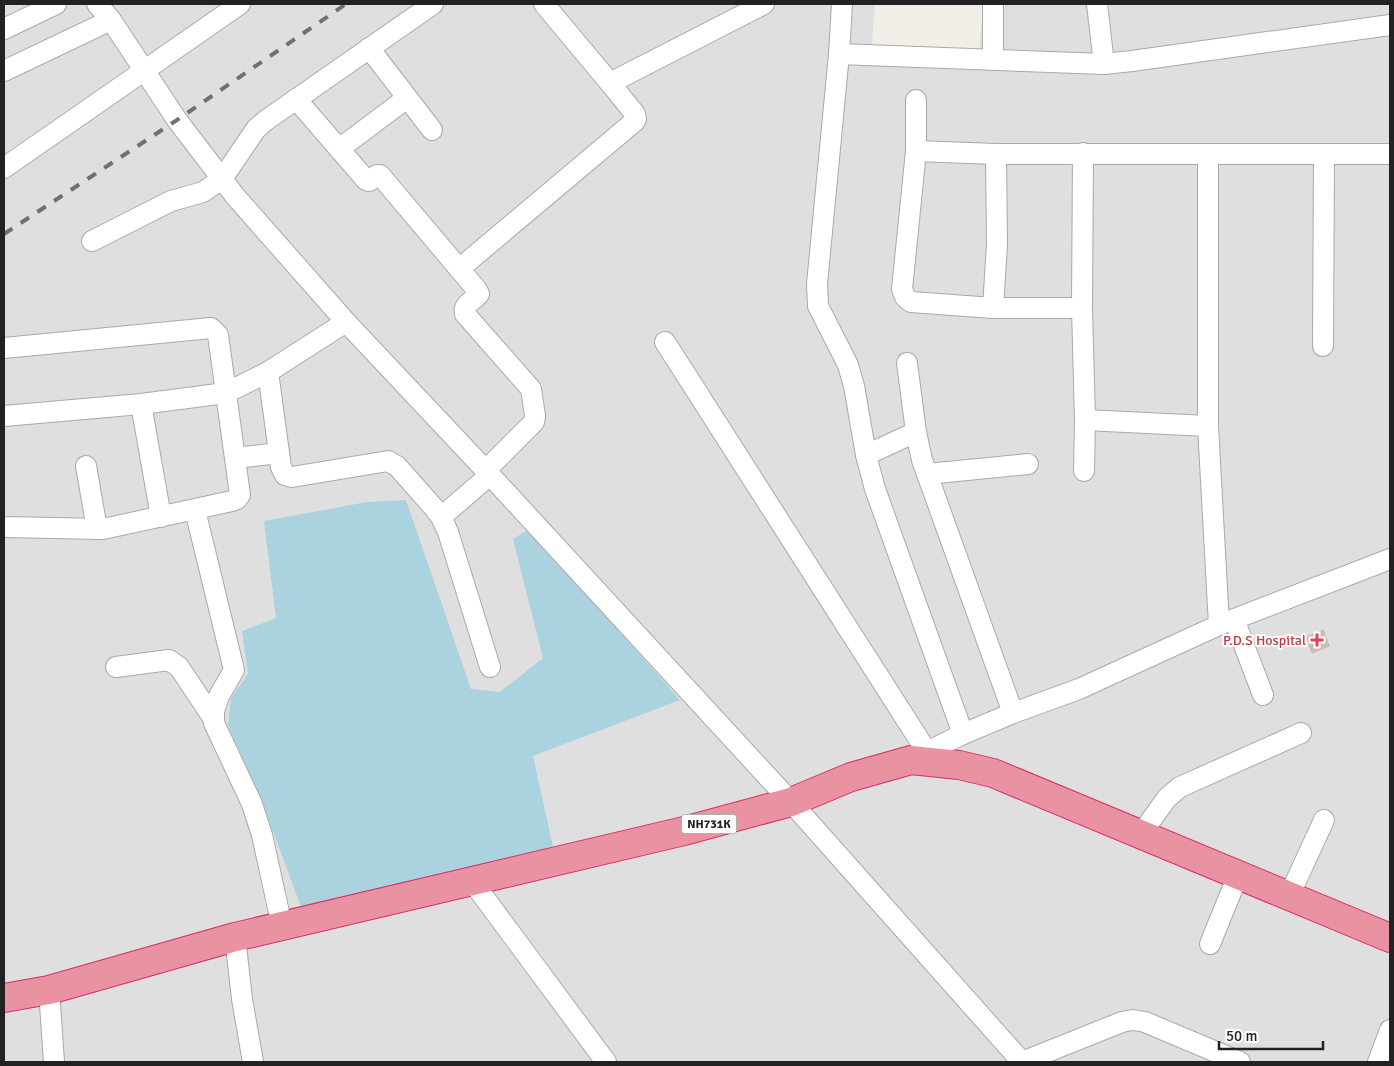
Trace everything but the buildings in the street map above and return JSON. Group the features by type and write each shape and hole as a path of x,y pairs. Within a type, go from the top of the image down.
{"highway":[{"name":"NH731K","path":"4,998 49,990 235,937 684,831 791,802 851,777 919,756 993,773 1390,938"}],"street":[{"path":"4,29 56,4"},
{"path":"97,4 111,20 177,120 234,196 346,322 791,802 1022,1062 1122,1022 1133,1020 1145,1022 1234,1061"},
{"path":"4,168 240,4"},
{"path":"92,241 171,201 204,192 222,179 256,129 264,121 433,4"},
{"path":"610,83 764,4"},
{"path":"842,4 818,284 818,306 848,365 854,386 866,455 881,505 964,734"},
{"path":"993,4 993,60"},
{"path":"1097,4 1104,64"},
{"path":"459,269 636,119 635,114 555,7"},
{"path":"4,72 111,20"},
{"path":"839,54 1104,64 1390,25"},
{"path":"369,48 432,130"},
{"path":"339,149 407,98"},
{"path":"296,99 366,180 380,175 477,290 478,294 465,306 465,314 531,389 535,416 534,422 488,473 441,517"},
{"path":"916,100 916,151 902,288 905,297 911,302 992,308 1082,308"},
{"path":"916,151 996,154 1390,154"},
{"path":"1083,153 1084,471"},
{"path":"992,308 997,244 996,154"},
{"path":"1208,154 1208,426 1226,622 1263,694"},
{"path":"1323,346 1324,154"},
{"path":"4,416 141,404 226,393 268,372 346,322"},
{"path":"4,348 211,328 218,335 240,495 237,499 194,510 114,527 97,529 4,527"},
{"path":"664,342 919,756 1013,713 1079,690 1226,622 1390,559"},
{"path":"907,363 916,432 922,460 1013,713"},
{"path":"268,372 281,468 285,474 292,477 388,461 393,462 441,517 448,532 490,667"},
{"path":"141,404 161,516"},
{"path":"1085,420 1208,426"},
{"path":"866,455 916,432"},
{"path":"235,458 279,453"},
{"path":"927,474 1028,464"},
{"path":"86,466 97,529"},
{"path":"194,510 234,670 221,690 213,718"},
{"path":"116,668 169,660 174,662 213,718 254,810 262,835 282,926"},
{"path":"1141,834 1167,798 1180,787 1301,733"},
{"path":"1289,896 1324,820"},
{"path":"1210,944 1238,875"},
{"path":"472,881 606,1062"},
{"path":"235,937 242,999 253,1062"},
{"path":"49,990 54,1062"},
{"path":"1384,1054 1390,1030"}],"shaded area":[{"path":"4,4 875,4 871,59 977,65 984,4 1390,4 1390,1062 4,1062"}],"water":[{"path":"406,500 471,689 500,692 543,658 513,539 529,529 680,700 533,756 553,847 301,907 263,804 228,725 231,698 248,674 242,631 276,618 264,521 367,502"}],"railway":[{"path":"4,234 177,120 346,4"}],"place":[{"name":"P.D.S Hospital","path":"1317,640"}]}
